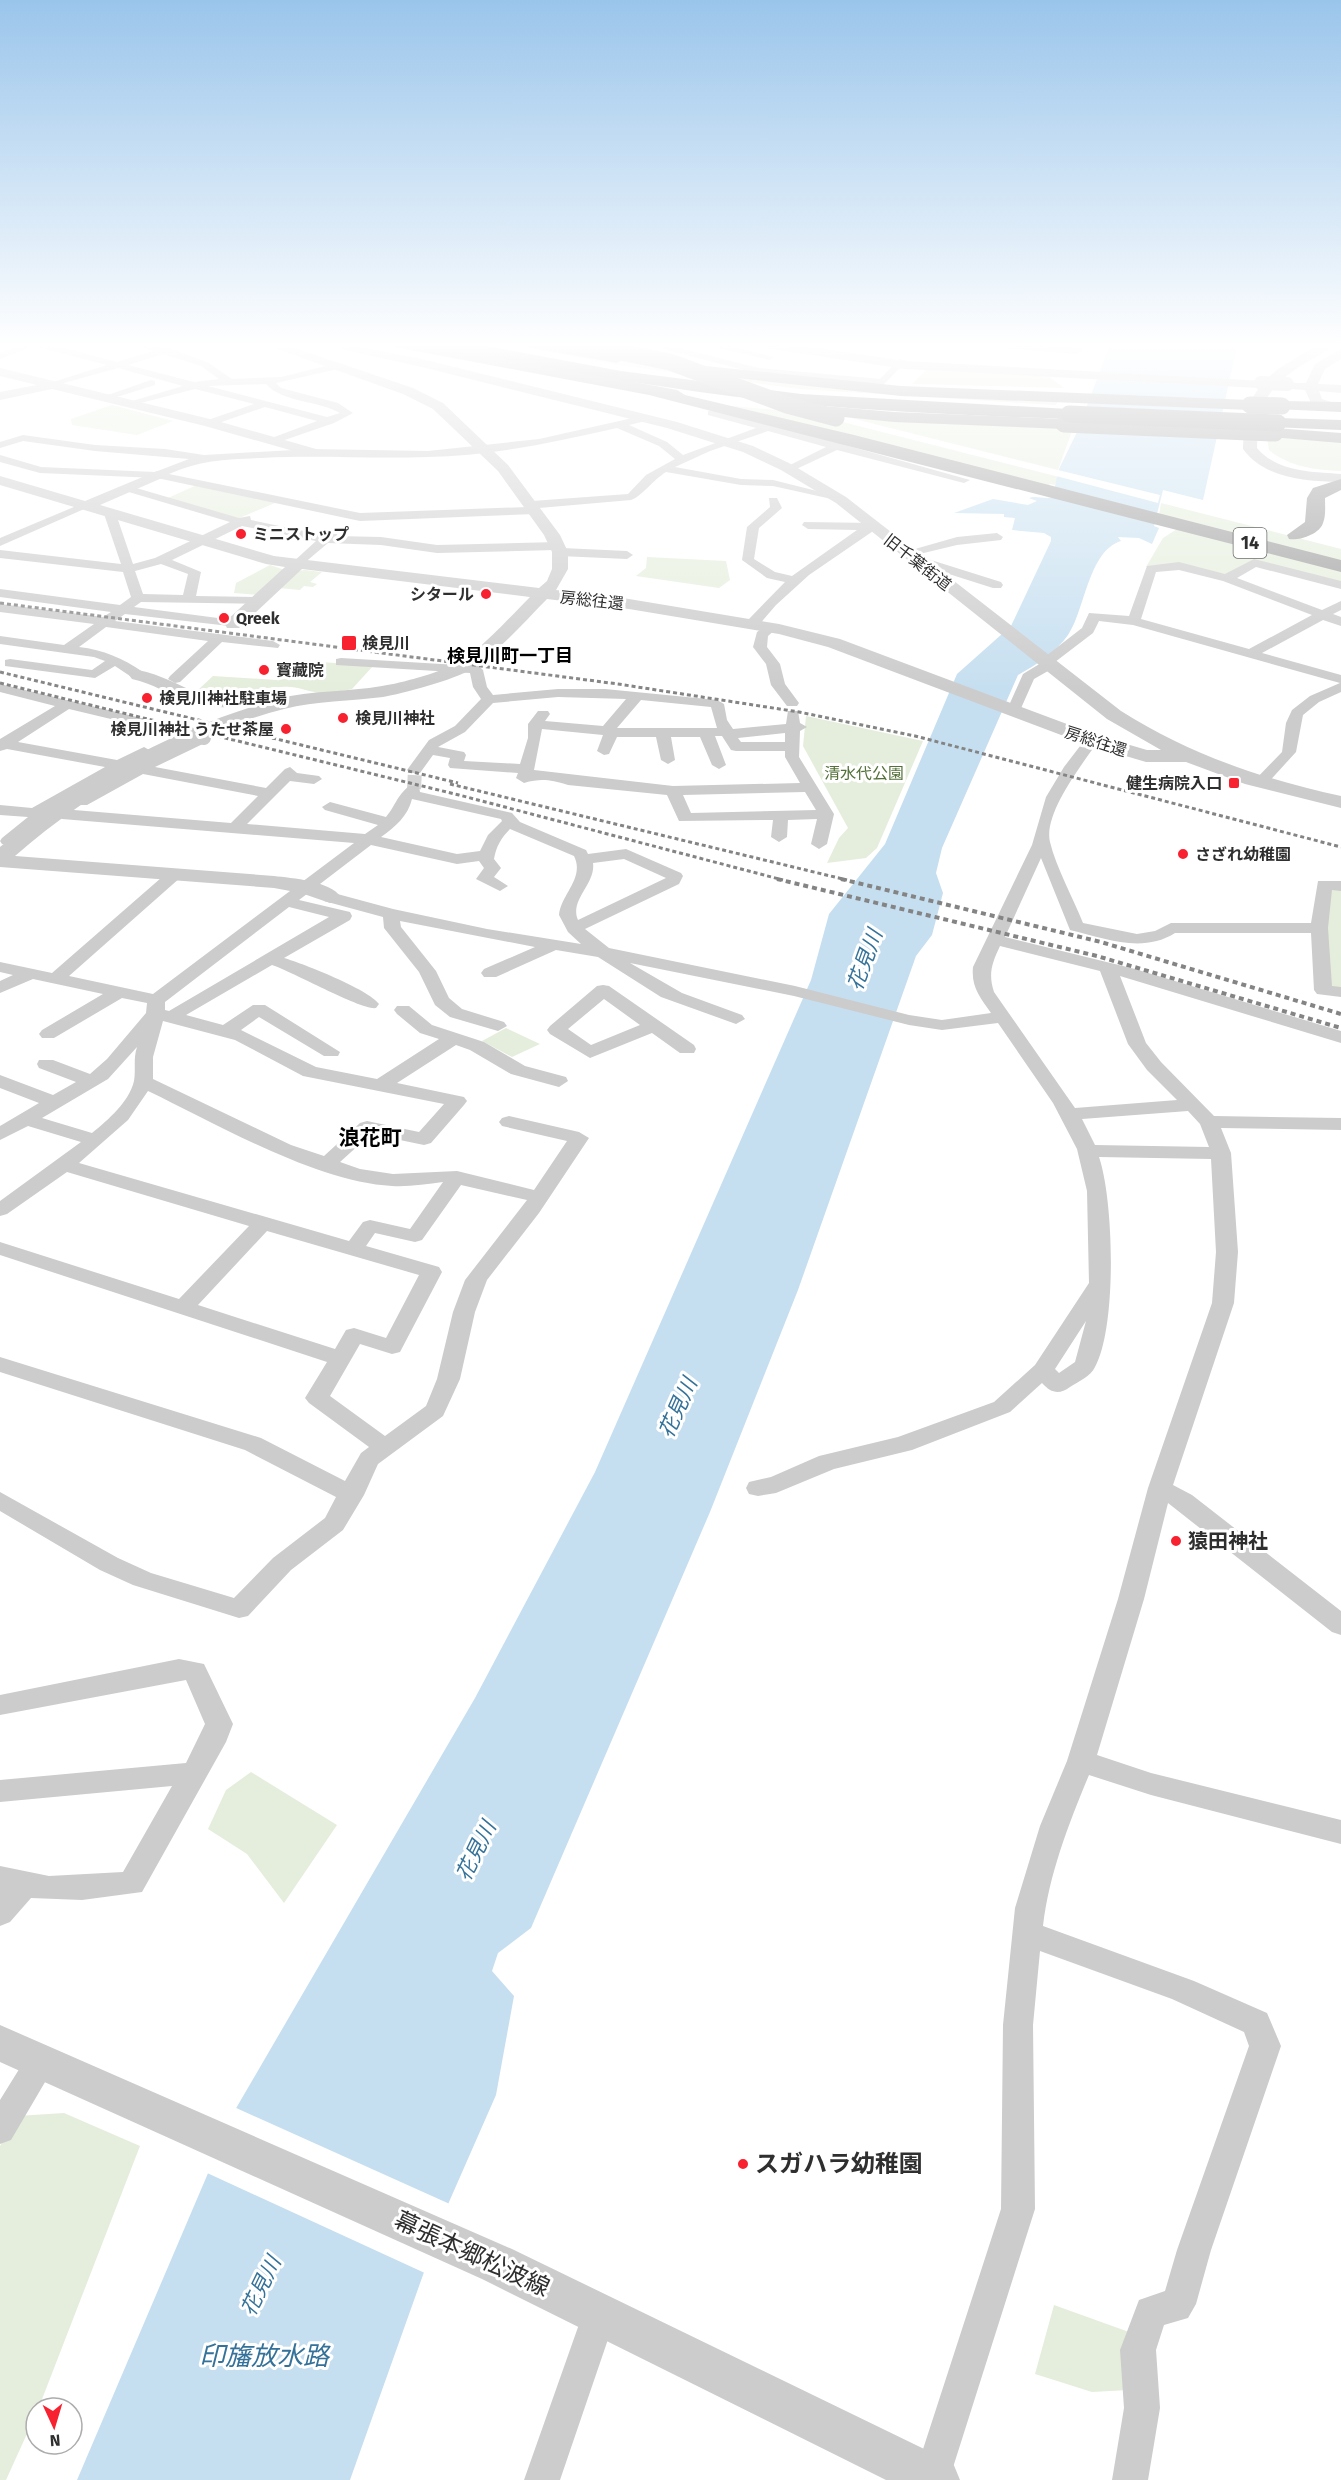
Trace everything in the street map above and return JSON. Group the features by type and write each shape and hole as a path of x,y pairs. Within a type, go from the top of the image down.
{"highway":[{"name":"14","path":"930,458 1059,481 1341,566"},
{"path":"1325,542 1288,533 1314,524 1316,498 1319,492 1341,484"},
{"name":"14","path":"1161,510 1216,515"}],"street":[{"path":"0,458 39,470 157,475 351,515 533,508 632,497 643,482 685,458"},
{"path":"0,542 157,475 208,458"},
{"path":"491,458 503,468 533,508 559,549"},
{"name":"旧千葉街道","path":"763,458 790,469 841,500 1047,662"},
{"path":"790,469 812,458"},
{"path":"893,458 964,480"},
{"path":"1257,458 1279,468 1306,475 1341,476"},
{"path":"1273,458 1283,464 1341,476"},
{"path":"666,469 741,482 773,483 841,500"},
{"path":"2,482 39,470"},
{"path":"2,482 243,555 296,566 543,595"},
{"path":"126,488 241,522 326,539 381,541 437,549 559,549 627,555"},
{"path":"773,500 776,508 753,528 748,560 771,575 796,581"},
{"path":"0,554 128,569 161,560 284,501"},
{"path":"110,514 138,598"},
{"path":"0,593 233,624 351,515"},
{"path":"808,525 873,526"},
{"path":"753,623 771,602 796,581 841,546 873,526"},
{"path":"911,556 957,541 997,537"},
{"name":"房総往還","path":"543,595 554,583 560,569 559,549"},
{"path":"911,556 997,585"},
{"path":"161,560 195,572 189,599"},
{"path":"1227,578 1254,563 1341,585"},
{"path":"1134,621 1151,568 1179,566 1227,578 1341,622"},
{"path":"1,862 43,821 156,753 263,708 386,691 460,668 486,650 543,595"},
{"name":"房総往還","path":"543,595 671,610 771,627 834,643 1092,740 1146,756 1186,756"},
{"path":"73,645 138,598 259,601"},
{"path":"1250,654 1341,605"},
{"path":"0,608 273,645"},
{"path":"1011,711 1028,677 1088,630 1094,616 1134,621 1341,679"},
{"path":"771,627 762,635 760,647 773,664 778,685 794,718 792,757 826,814 819,844"},
{"path":"175,679 219,638"},
{"path":"0,640 37,645 73,645 115,660 138,675 157,679 195,698 209,701 238,701 290,692 302,693 311,700"},
{"path":"5,665 37,645"},
{"path":"5,665 95,674 115,660"},
{"path":"341,662 476,670 480,687 489,699"},
{"path":"1047,662 1128,724 1186,756 1260,783 1341,802"},
{"path":"1260,783 1288,755 1293,743 1294,718 1322,695 1341,687"},
{"path":"0,688 204,738 140,769 62,814 1,862"},
{"path":"415,770 427,750 459,729 489,699 562,693 662,696 717,704 725,729 736,747 791,746"},
{"path":"525,774 535,738 535,724 562,693"},
{"path":"604,751 612,732 609,728 637,695"},
{"path":"2,744 67,704"},
{"path":"535,724 612,732 663,733 706,732 794,718"},
{"path":"725,729 751,719"},
{"path":"0,810 35,813 118,765 182,732"},
{"path":"706,732 719,765"},
{"path":"663,733 668,760"},
{"path":"1092,740 1065,777 1046,818 1043,843 1076,926 1130,939 1161,936 1171,928 1319,928"},
{"path":"2,744 118,765"},
{"path":"427,750 459,755 455,765 562,776 568,780 588,783 673,791 809,787"},
{"path":"140,769 268,793"},
{"path":"235,828 288,774 314,779"},
{"path":"1,1134 92,1081 114,1063 162,1010 294,895 390,823 403,807 403,799 411,791 506,816 519,828 571,848 585,859 587,872 568,908 567,917 574,928 628,969 667,993 736,1018"},
{"path":"673,791 685,818 741,822 781,815 826,814"},
{"path":"330,807 390,823"},
{"path":"1,862 5,844 36,818 35,813"},
{"path":"62,814 367,839 457,859 487,855"},
{"path":"779,837 781,815"},
{"path":"500,886 484,879 493,868 486,860 495,832 511,821"},
{"path":"1043,843 1035,854 982,967 981,979 985,992 1068,1114 1088,1151 1095,1174 1100,1317 1085,1366 1058,1385 1043,1370"},
{"path":"574,928 674,881 675,876 627,854 585,859"},
{"path":"1,862 274,882 294,895 344,916 298,939 220,989 183,1008 162,1010"},
{"path":"1,862 159,889 330,897 391,914 606,953 795,991 909,1020 942,1025 1002,1017"},
{"path":"56,979 175,874"},
{"path":"1341,886 1324,884 1319,928 1323,990 1341,992"},
{"path":"391,914 393,928 427,971 441,1001 456,1013 498,1026"},
{"path":"1003,942 1108,968 1341,1037"},
{"path":"490,973 554,945"},
{"path":"268,959 302,968 326,978 370,1004"},
{"path":"0,968 120,992 162,1010 242,1036 310,1072 456,1101 424,1139 367,1127 328,1163"},
{"path":"933,2479 1018,2209 1018,2025 1030,1908 1054,1826 1081,1761 1131,1599 1160,1488 1223,1303 1227,1252 1221,1153 1201,1113 1154,1066 1137,1044 1108,968"},
{"path":"628,969 556,1030 590,1052 655,1025"},
{"path":"0,988 30,974"},
{"path":"603,990 687,1049"},
{"path":"48,1034 120,992"},
{"path":"227,1031 259,1009 331,1052"},
{"path":"0,1210 63,1165 131,1105 143,1081 143,1058 162,1010"},
{"path":"403,1010 426,1029 477,1046 518,1070 559,1082"},
{"path":"381,1085 454,1038"},
{"path":"46,1064 92,1081"},
{"path":"0,1081 55,1102"},
{"path":"143,1081 284,1149 376,1179 457,1177 538,1197"},
{"path":"1068,1114 1201,1113 1341,1124"},
{"path":"26,1119 94,1140"},
{"path":"0,1500 109,1564 153,1582 239,1609 282,1564 334,1524 352,1495 369,1459 435,1411 447,1387 459,1322 477,1278 579,1138 509,1122"},
{"path":"1088,1151 1221,1153"},
{"path":"63,1165 431,1272 392,1347 354,1335 317,1398 384,1447"},
{"path":"353,1250 370,1226 415,1236 457,1177"},
{"path":"183,1307 262,1224"},
{"path":"0,1248 340,1359"},
{"path":"758,1488 776,1485 827,1462 904,1444 1002,1407 1043,1370 1100,1283"},
{"path":"0,1364 253,1444 352,1495"},
{"path":"1160,1488 1183,1501 1341,1625"},
{"path":"0,1705 40,1699 179,1669 195,1671 219,1724 195,1773 132,1883 65,1890 11,1882 0,1913"},
{"path":"1081,1761 1151,1784 1341,1832"},
{"path":"0,1791 195,1773"},
{"path":"1026,1933 1183,1990 1256,2023 1265,2046 1194,2250 1179,2304 1171,2309 1157,2308 1151,2312 1138,2350 1142,2408 1130,2480"},
{"name":"幕張本郷松波線","path":"0,2043 497,2264 933,2479"},
{"path":"0,2129 42,2060"},
{"path":"542,2480 600,2313"}],"green space":[{"path":"931,458 983,458 1059,477 1055,485 1050,484 1048,487"},
{"path":"1009,458 1062,458 1058,470"},
{"path":"1280,458 1341,458 1341,471 1312,468"},
{"path":"197,485 275,503 237,519 168,498"},
{"path":"1161,503 1341,549 1341,563 1159,516"},
{"path":"1177,529 1341,571 1341,583 1252,561 1227,575 1180,564 1146,567 1163,538"},
{"path":"647,557 726,561 730,580 719,588 636,576 646,568"},
{"path":"270,565 285,570 258,595 234,593 236,583"},
{"path":"297,571 322,572 310,582 317,584 313,587 304,586 300,590 279,588"},
{"path":"296,660 373,666 352,689 331,693 288,687 221,695 199,689 213,676 276,680"},
{"name":"清水代公園","path":"806,716 923,741 877,848 866,858 827,863 839,838 848,828 803,746"},
{"path":"1328,888 1341,888 1341,989 1332,989 1323,925"},
{"path":"506,1028 540,1044 512,1057 482,1041"},
{"path":"251,1772 337,1825 284,1903 247,1854 208,1829 226,1790"},
{"path":"64,2113 140,2146 43,2396 24,2396 24,2440 6,2480 0,2480 0,2146 17,2116"},
{"path":"1054,2305 1129,2332 1129,2390 1092,2392 1035,2374"}],"water":[{"name":"印旛放水路","path":"1064,458 1212,458 1203,500 1163,490 1154,526 1159,528 1152,544 1139,538 1118,537 1121,541 1110,547 1094,569 1068,635 1045,658 1018,675 942,848 936,873 943,893 932,935 916,956 798,1290 710,1512 531,1928 498,1953 492,1971 514,1996 496,2095 449,2202 350,2480 77,2480 235,2110 475,1698 595,1472 811,980 829,914 885,844 957,674 1011,626 1051,541 1051,537 1044,533 1012,530 1015,518 1004,517 1004,514 954,513 993,499 1028,505 1037,501 1029,498 1053,497 1058,471"}],"pier":[{"path":"1058,470 1160,495 1158,503 1056,476"},
{"path":"234,2107 452,2205 427,2274 205,2172"}],"tunnel":[{"path":"414,789 415,770"}],"railway":[{"path":"0,603 618,684 799,712 915,736 1341,847"},
{"path":"0,672 458,783"},
{"path":"0,683 459,795 783,880"},
{"path":"450,784 847,880"},
{"path":"777,879 1097,956 1341,1028"},
{"path":"841,879 1101,942 1341,1014"}],"place":[{"name":"ミニストップ","path":"241,534"},
{"name":"シタール","path":"486,594"},
{"name":"Qreek","path":"224,618"},
{"name":"検見川","path":"349,643"},
{"name":"寳藏院","path":"264,670"},
{"name":"検見川神社駐車場","path":"147,698"},
{"name":"検見川神社","path":"343,718"},
{"name":"検見川神社 うたせ茶屋","path":"286,729"},
{"name":"健生病院入口","path":"1234,783"},
{"name":"さざれ幼稚園","path":"1183,854"},
{"name":"猿田神社","path":"1176,1541"},
{"name":"スガハラ幼稚園","path":"743,2164"}],"district":[{"name":"検見川町一丁目","path":"510,656"},
{"name":"浪花町","path":"370,1138"}],"water label":[{"name":"花見川","path":"865,960"},
{"name":"花見川","path":"678,1408"},
{"name":"花見川","path":"476,1851"},
{"name":"花見川","path":"261,2286"}]}
